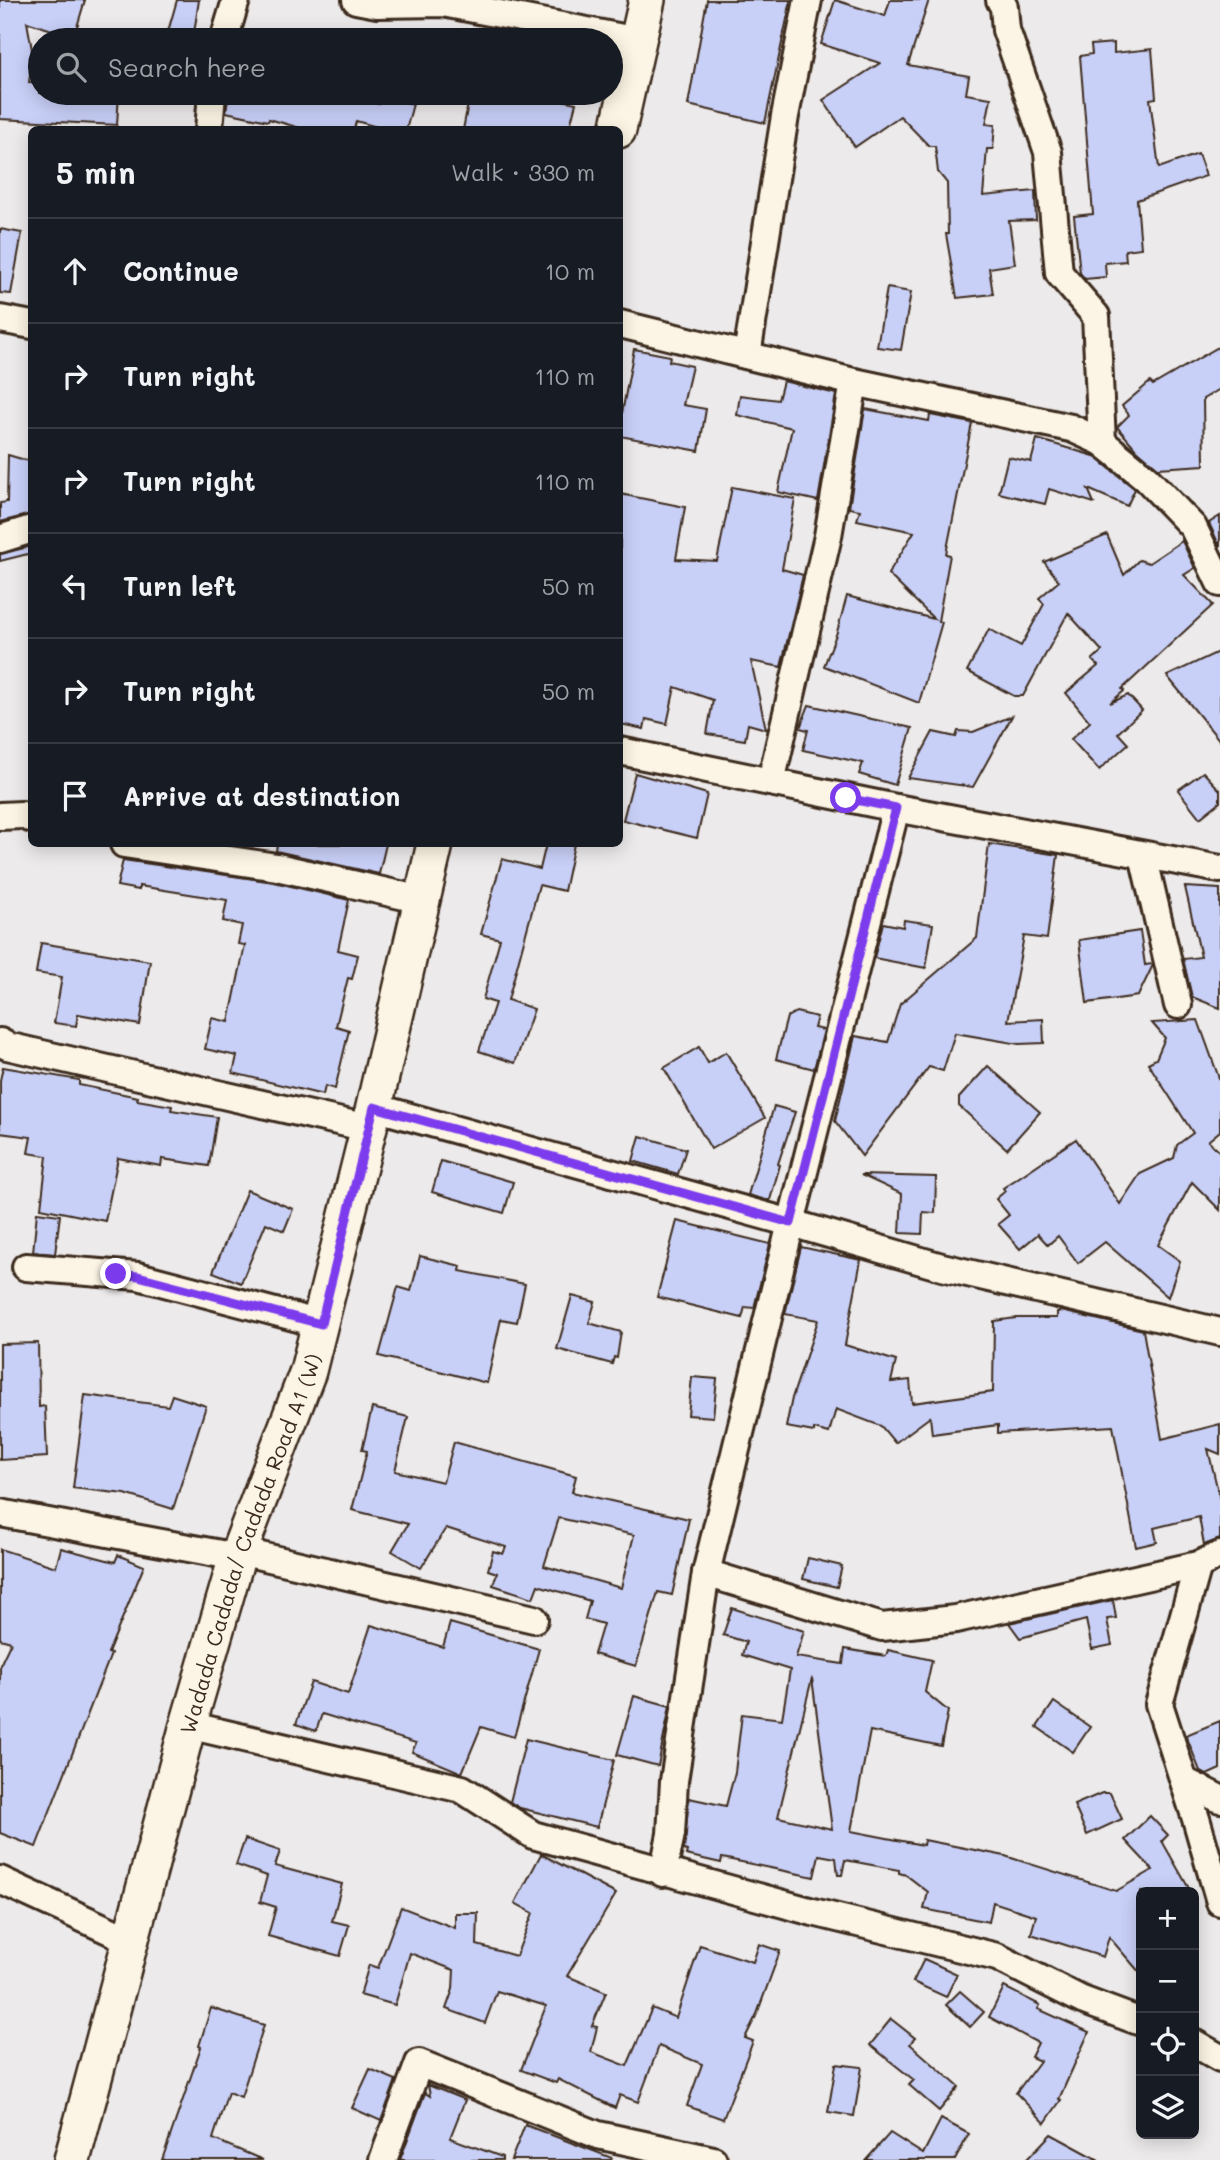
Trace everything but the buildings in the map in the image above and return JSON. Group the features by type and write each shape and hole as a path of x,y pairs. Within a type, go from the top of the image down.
{"main road":[{"path":"619,126 647,0"},
{"name":"Wadada Cadada/ Cadada Road A1 (W)","path":"72,2160 188,1725 238,1554 308,1371 321,1324 434,847"}],"street":[{"path":"228,28 236,0"},
{"path":"356,0 377,4 443,3 571,28"},
{"path":"747,355 785,116 808,0"},
{"path":"1000,0 1004,7 1006,30 1048,152 1059,273 1096,316 1102,442"},
{"path":"623,38 638,41"},
{"path":"209,126 211,105"},
{"path":"0,319 28,323"},
{"path":"623,325 853,382 1071,428 1102,442 1146,478 1193,527 1220,583"},
{"path":"771,782 828,536 853,382"},
{"path":"0,539 28,530"},
{"path":"623,752 896,808 1220,869"},
{"path":"663,1873 671,1834 674,1781 706,1573 896,808"},
{"path":"0,816 28,817"},
{"path":"144,847 277,867 422,900"},
{"path":"1143,855 1178,1005"},
{"path":"0,1042 20,1049 371,1118 791,1223 942,1268 1220,1332"},
{"path":"26,1266 138,1276 321,1324"},
{"path":"0,1513 238,1554 534,1619"},
{"path":"706,1573 882,1627 956,1619 1209,1560"},
{"path":"1209,1560 1158,1704 1220,1902"},
{"path":"188,1725 462,1789 533,1835 663,1873 997,1957 1082,2000 1136,2020"},
{"path":"1184,1781 1220,1799"},
{"path":"0,1880 132,1941"},
{"path":"1199,2046 1220,2058"},
{"path":"383,2160 419,2063 598,2135 713,2160"}],"route":[{"path":"116,1274 138,1276 321,1324 374,1107 791,1223 896,808 846,798"}]}
